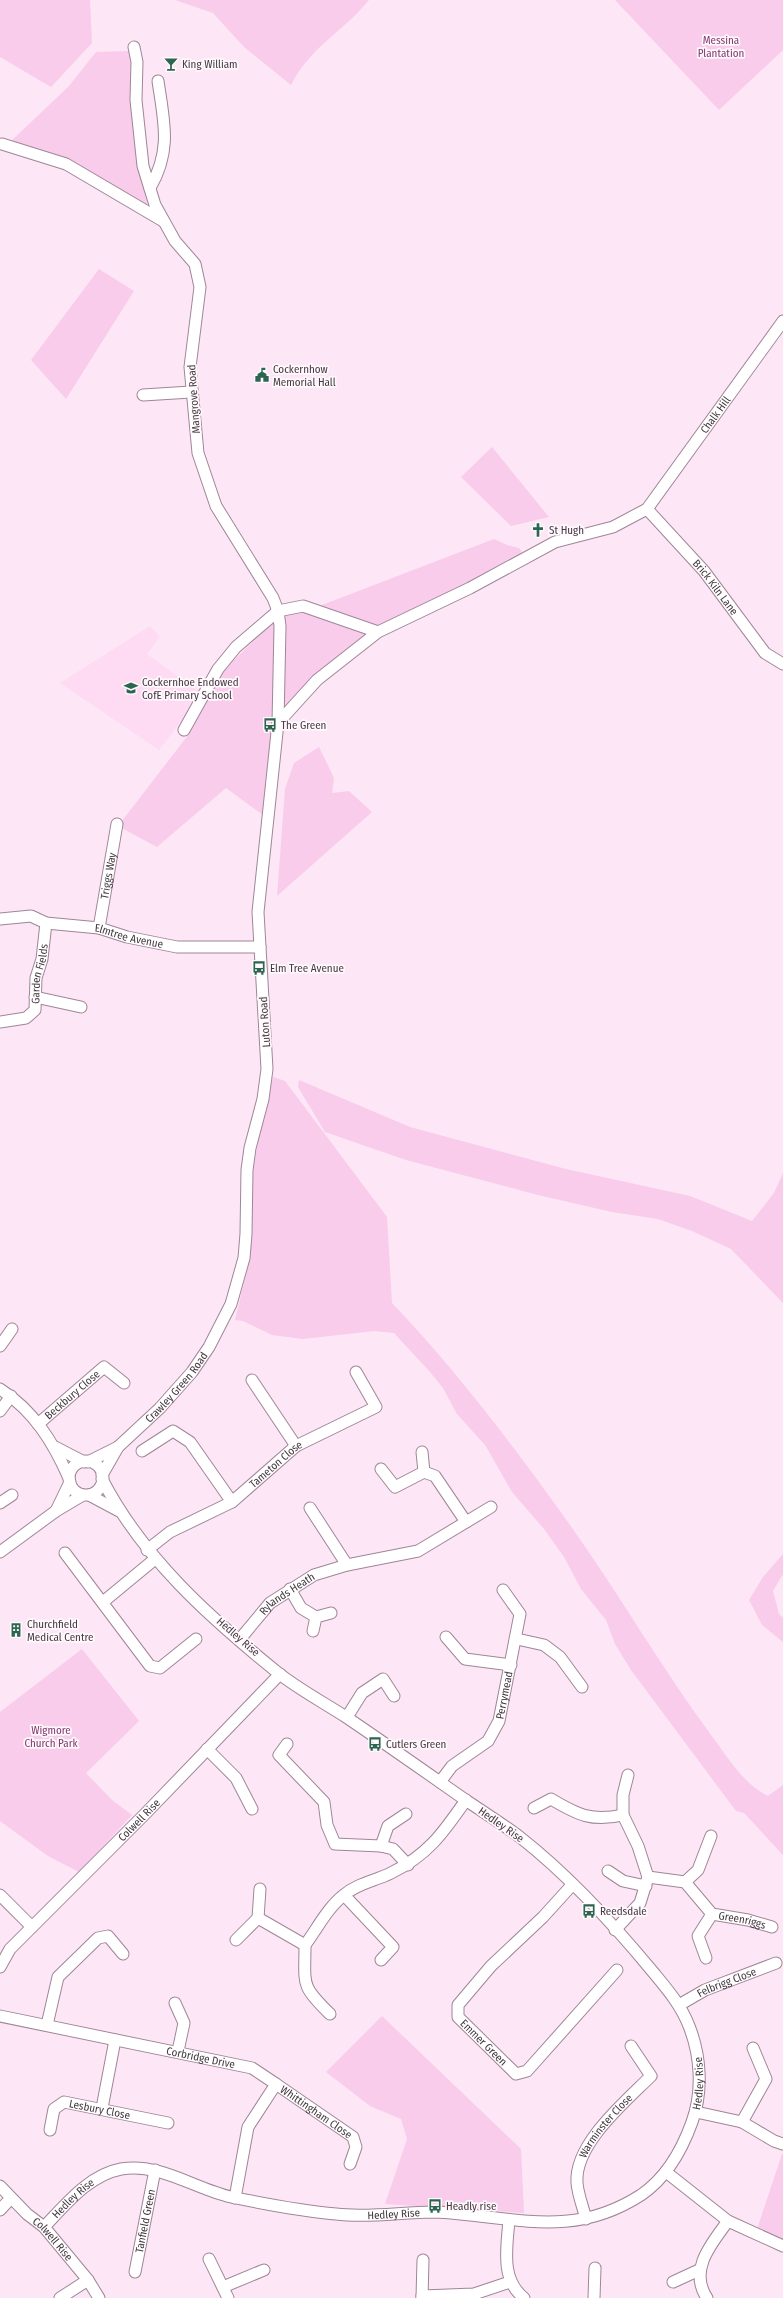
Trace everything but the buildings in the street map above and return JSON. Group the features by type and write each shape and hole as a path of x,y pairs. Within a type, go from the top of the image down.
{"street":[{"name":"Mangrove Road","path":"134,47 137,62 136,100 143,166 163,221 195,264 200,287 190,366 191,392 198,453 216,506 273,598 278,611 280,626 278,723"},
{"path":"150,188 160,171 165,150 158,81"},
{"path":"2,144 66,164 163,221"},
{"name":"Chalk Hill","path":"648,508 783,321"},
{"path":"143,395 191,392"},
{"path":"278,723 317,680 378,632 470,588 555,542 613,527 648,508"},
{"name":"Brick Kiln Lane","path":"648,508 704,571 766,653 783,664"},
{"path":"184,730 218,669 236,647 278,611 303,606 378,632"},
{"name":"Luton Road","path":"224,1317 238,1281 244,1258 247,1170 250,1148 264,1099 267,1069 258,912 260,876 278,723"},
{"name":"Triggs Way","path":"99,928 117,824"},
{"name":"Elmtree Avenue","path":"0,919 31,916 46,923 99,928 127,937 177,947 260,947"},
{"name":"Garden Fields","path":"0,1022 26,1018 35,1010 36,978 42,959 46,923"},
{"path":"35,997 80,1007"},
{"name":"Crawley Green Road","path":"102,1477 118,1448 160,1408 192,1372 224,1317"},
{"path":"0,1346 12,1329"},
{"name":"Beckbury Close","path":"38,1424 104,1367 124,1383"},
{"name":"Tameton Close","path":"103,1602 151,1555 170,1532 232,1502 296,1446 376,1407 356,1372"},
{"path":"252,1380 296,1446"},
{"path":"0,1389 11,1396 38,1424 55,1447 74,1491 86,1495"},
{"path":"0,1411 11,1396"},
{"path":"142,1451 174,1431 190,1442 232,1502"},
{"path":"0,1552 56,1511 98,1489 102,1477 98,1468 55,1447"},
{"name":"Crawley Green Road","path":"86,1462 118,1448"},
{"path":"422,1452 424,1472"},
{"path":"56,1511 72,1469 86,1462"},
{"path":"381,1469 395,1487 424,1472 435,1476 466,1522"},
{"name":"Hedley Rise","path":"44,2227 92,2180 122,2169 155,2170 214,2193 235,2198 338,2215 436,2212 548,2224 586,2219 612,2211 645,2192 666,2172 685,2143 696,2112 700,2084 698,2055 690,2027 679,2005 632,1947 572,1885 522,1839 346,1717 280,1674 178,1584 151,1555 119,1512 102,1477"},
{"path":"0,1503 12,1495"},
{"name":"Hedley Rise","path":"86,1495 119,1512"},
{"name":"Rylands Heath","path":"240,1639 270,1603 314,1575 347,1565 418,1551 491,1507"},
{"path":"310,1508 347,1565"},
{"path":"66,1553 150,1666 160,1668 196,1638"},
{"path":"290,1589 302,1608 316,1617 331,1613"},
{"name":"Perrymead","path":"440,1782 452,1766 488,1741 500,1721 517,1639 520,1614 503,1590"},
{"path":"313,1631 316,1617"},
{"path":"446,1637 466,1659 511,1665"},
{"path":"517,1639 544,1645 560,1657 582,1687"},
{"name":"Colwell Rise","path":"0,1967 10,1949 280,1674"},
{"path":"346,1717 362,1693 382,1679 394,1696"},
{"path":"287,1744 279,1755 324,1802 327,1825 335,1844 381,1846 393,1849 408,1865"},
{"path":"207,1749 236,1778 252,1809"},
{"path":"615,1930 640,1903 647,1881 638,1846 623,1815 623,1795 628,1775"},
{"path":"534,1808 551,1799 574,1813 604,1820 623,1815"},
{"path":"330,2014 311,1996 305,1985 306,1945 334,1904 357,1886 408,1865 429,1849 466,1800"},
{"path":"381,1846 388,1826 406,1814"},
{"path":"608,1871 623,1881 685,1882 698,1870 711,1836"},
{"name":"Greenriggs","path":"685,1882 712,1914 748,1920 772,1927"},
{"name":"Emmer Green","path":"572,1885 543,1916 491,1966 458,2005 458,2017 516,2074 527,2071 617,1970"},
{"path":"236,1940 258,1918 260,1889"},
{"path":"0,1895 32,1927"},
{"path":"344,1895 393,1947 381,1960"},
{"name":"Greenriggs","path":"706,1958 698,1936 712,1914"},
{"path":"258,1918 306,1945"},
{"path":"47,2025 58,1977 98,1938 108,1936 123,1954"},
{"name":"Felbrigg Close","path":"679,2005 704,1990 776,1963"},
{"path":"175,2003 184,2023 178,2051"},
{"name":"Corbridge Drive","path":"0,2016 115,2040 178,2051 252,2068 276,2084"},
{"path":"102,2108 115,2040"},
{"name":"Warminster Close","path":"586,2219 577,2182 584,2151 602,2127 651,2076 631,2046"},
{"path":"742,2122 766,2079 753,2048"},
{"path":"235,2198 248,2127 276,2084"},
{"name":"Whittingham Close","path":"276,2084 352,2137 356,2147 350,2164"},
{"name":"Lesbury Close","path":"50,2130 54,2109 64,2102 102,2108 168,2123"},
{"path":"696,2112 742,2122 774,2141 783,2144"},
{"name":"Tanfield Green","path":"136,2272 155,2170"},
{"path":"666,2172 728,2221 783,2246"},
{"name":"Colwell Rise","path":"0,2186 26,2214 44,2227 88,2280 99,2298"},
{"path":"0,2210 12,2198"},
{"path":"509,2220 506,2262 510,2282 524,2298"},
{"path":"707,2298 702,2290 699,2270 704,2254 728,2221"},
{"path":"209,2259 228,2298"},
{"path":"423,2260 422,2297 474,2294 510,2282"},
{"path":"594,2298 596,2268"},
{"path":"223,2287 264,2270"},
{"path":"673,2282 699,2270"},
{"path":"60,2298 88,2280"}],"shaded area":[{"name":"Cockernhoe Endowed CofE Primary School","path":"150,626 160,636 147,654 202,694 159,750 60,683"}],"green space":[{"path":"0,0 90,0 92,43 51,87 0,57"},
{"path":"175,0 369,0 349,21 317,50 299,72 291,85 244,47 213,13"},
{"name":"Messina Plantation","path":"615,0 783,0 783,50 719,110"},
{"path":"131,51 138,159 148,209 67,160 9,143 69,86 96,52"},
{"path":"99,269 134,291 66,399 31,360"},
{"path":"492,447 549,517 511,526 461,477"},
{"path":"494,539 507,545 519,548 522,552 514,560 389,623 288,703 271,734 263,815 226,788 157,847 118,826 189,734 223,670 275,621 286,615 309,610"},
{"path":"319,747 334,778 332,793 349,791 372,812 277,896 285,789 294,763"},
{"path":"273,1077 285,1081 387,1217 392,1303 463,1383 528,1468 606,1577 657,1657 736,1769 759,1791 768,1796 783,1785 783,1855 744,1813 736,1811 631,1670 615,1644 606,1620 581,1589 564,1557 544,1529 512,1492 485,1445 457,1414 443,1388 430,1372 394,1333 374,1331 303,1339 272,1335 243,1321 235,1320 247,1270 251,1233 252,1177 260,1131"},
{"path":"299,1080 410,1127 566,1169 690,1196 752,1221 774,1193 783,1173 783,1303 731,1249 692,1231 658,1219 612,1212 538,1195 406,1160 325,1132 298,1087"},
{"path":"783,1554 783,1574 773,1591 779,1614 783,1618 783,1642 762,1625 749,1600 763,1577"},
{"name":"Wigmore Church Park","path":"82,1649 139,1721 86,1773 112,1800 132,1815 79,1872 48,1856 0,1821 0,1712"},
{"path":"382,2016 521,2149 524,2213 385,2204 407,2139 401,2119 370,2106 326,2072"},
{"path":"783,2154 783,2241 757,2229"}],"place":[{"name":"King William","path":"171,64"},
{"name":"Cockernhow Memorial Hall","path":"262,375"},
{"name":"St Hugh","path":"538,530"},
{"name":"Cockernhoe Endowed CofE Primary School","path":"131,688"},
{"name":"The Green","path":"270,725"},
{"name":"Elm Tree Avenue","path":"259,968"},
{"name":"Churchfield Medical Centre","path":"16,1630"},
{"name":"Cutlers Green","path":"375,1744"},
{"name":"Reedsdale","path":"589,1911"},
{"name":"Headly rise","path":"435,2206"}]}
